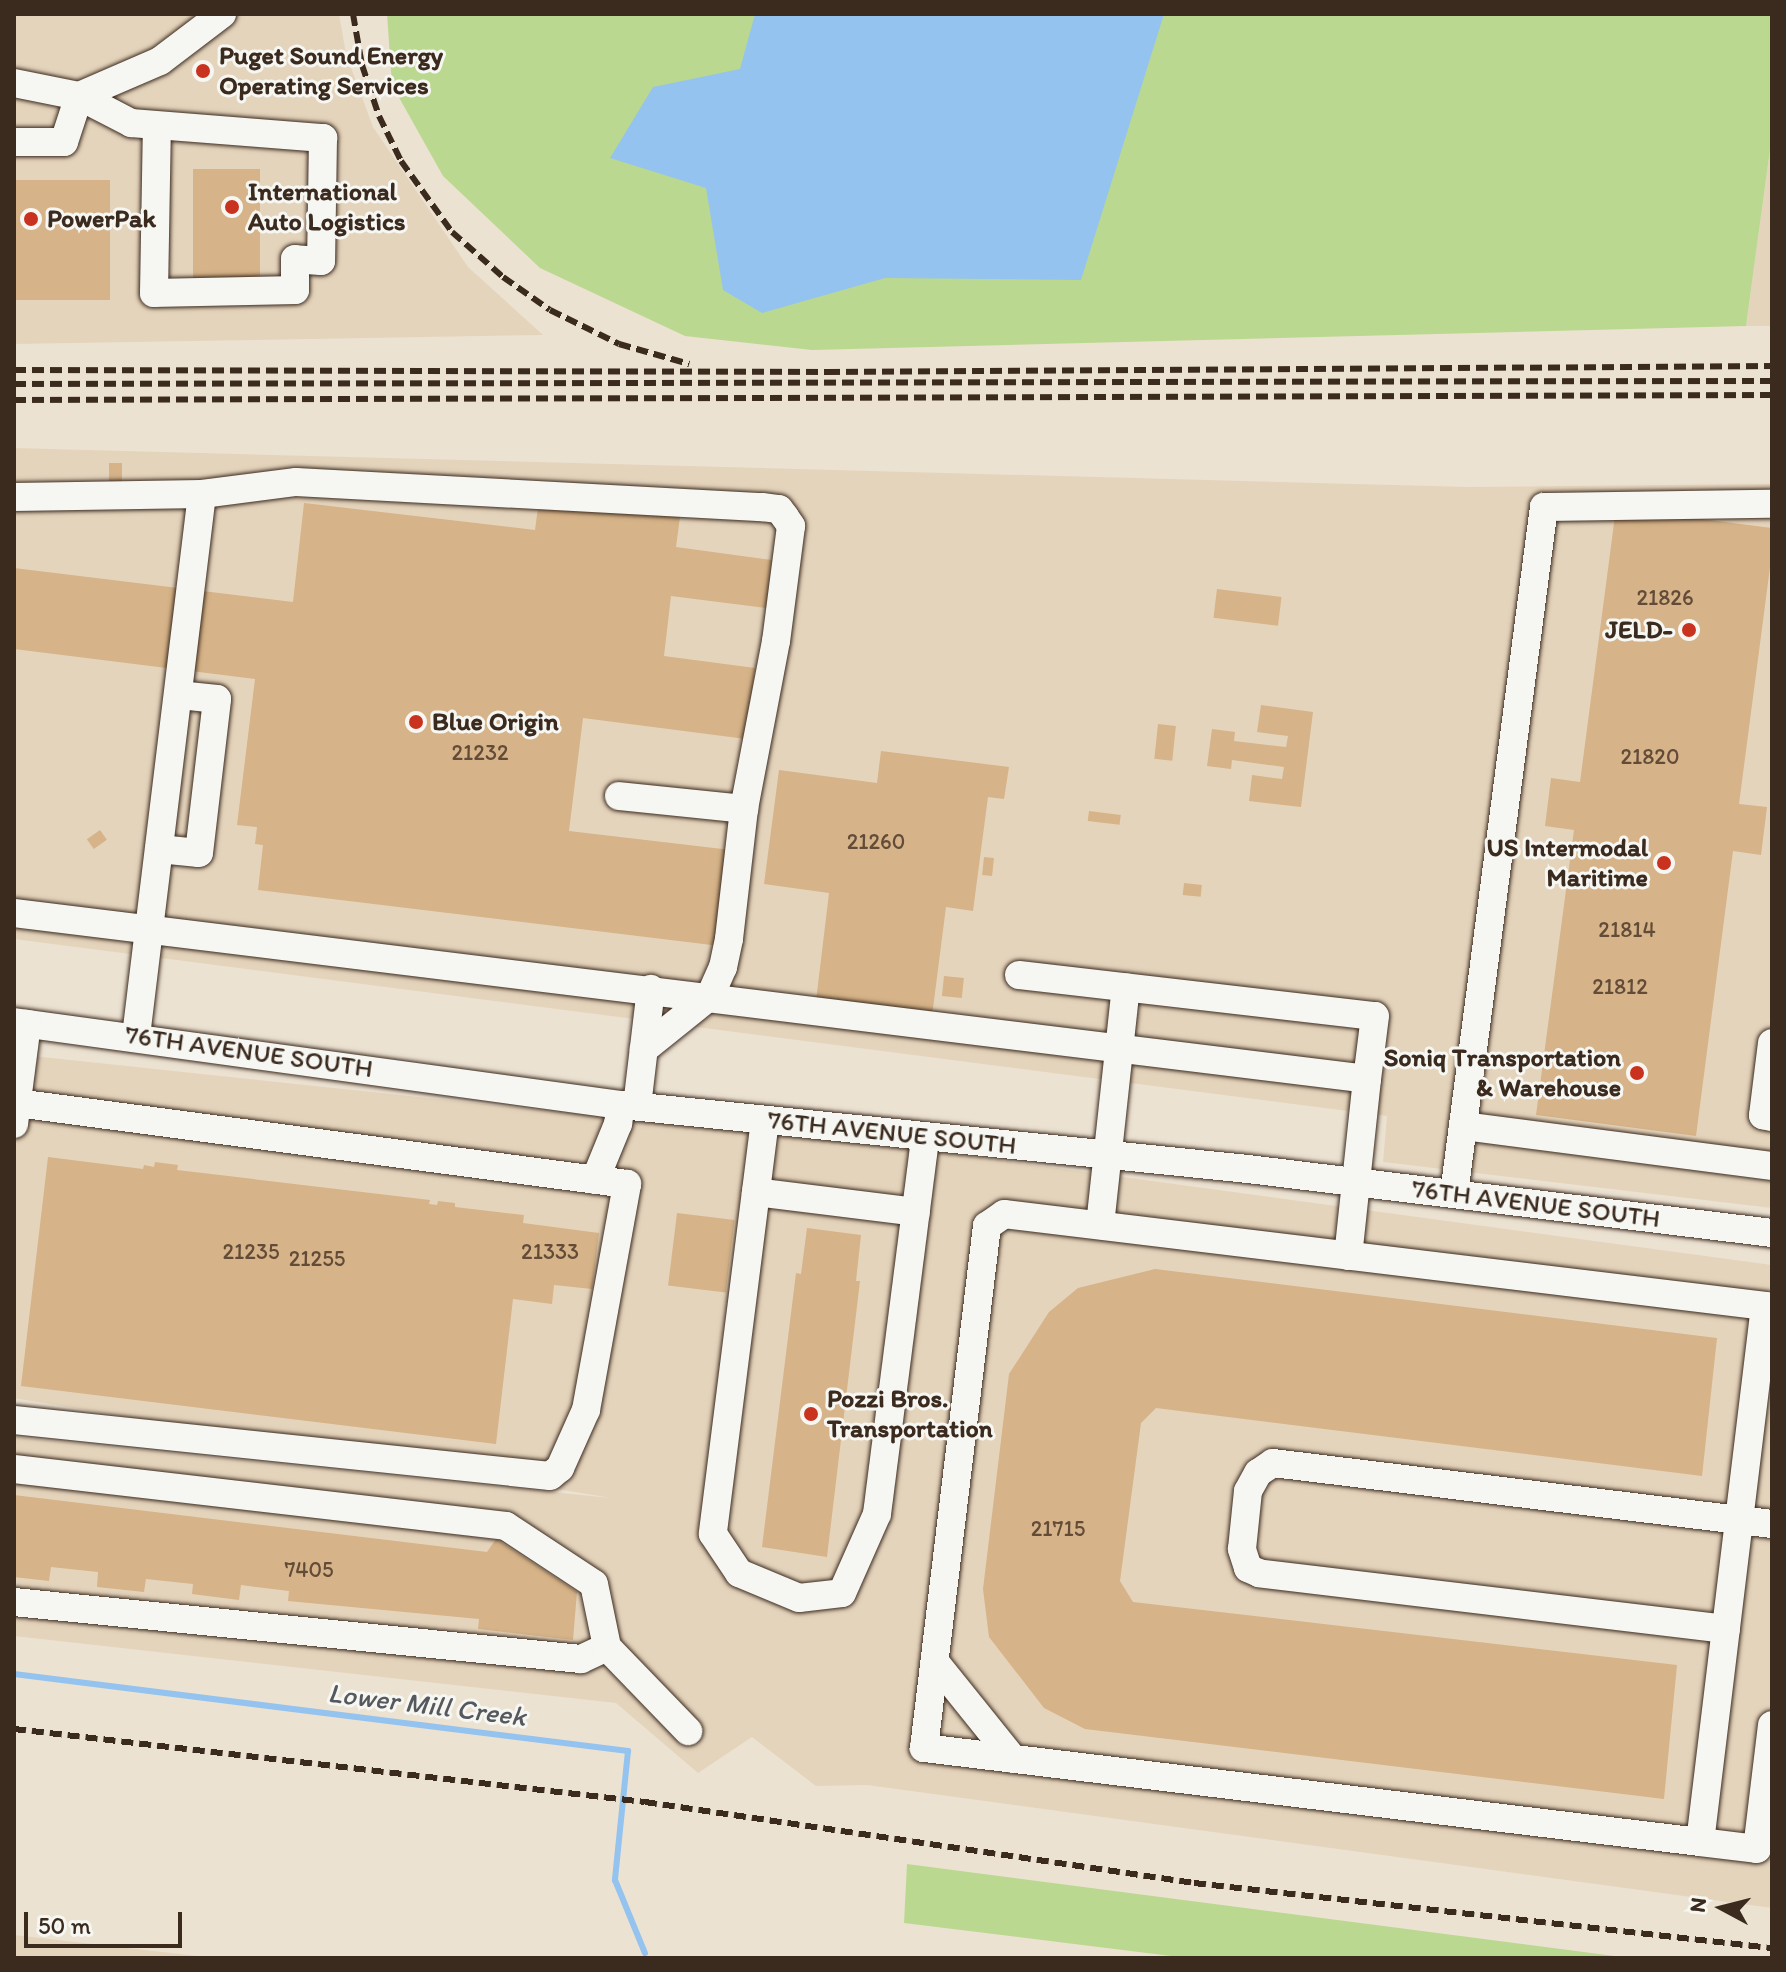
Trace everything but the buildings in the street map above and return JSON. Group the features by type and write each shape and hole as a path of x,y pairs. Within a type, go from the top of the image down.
{"street":[{"path":"14,142 64,142 79,96 160,61 222,14"},
{"path":"14,83 79,96 131,123 323,138 321,261 295,259 295,290 154,293 157,126"},
{"path":"14,497 202,494 296,482 779,509 791,526 766,706 744,809 729,939 710,996 644,1049"},
{"path":"136,1036 202,494"},
{"path":"1454,1194 1544,507 1772,504"},
{"path":"159,849 199,853 217,699 178,695"},
{"path":"619,796 744,809"},
{"path":"14,913 1367,1079"},
{"path":"1019,975 1375,1016 1348,1256"},
{"path":"1100,1225 1126,987"},
{"path":"595,1180 618,1124 629,1106 644,1049 651,989"},
{"path":"14,1420 550,1476 560,1468 586,1410 627,1184 15,1113 21,1023"},
{"name":"76TH AVENUE SOUTH","path":"21,1023 136,1036 629,1106 1357,1182 1772,1233"},
{"path":"1772,1043 1763,1115 1772,1117"},
{"path":"765,1120 713,1534 739,1573 799,1598 842,1593 877,1514 925,1137"},
{"path":"1463,1126 1772,1166"},
{"path":"756,1192 916,1212"},
{"path":"1700,1842 1765,1306 1004,1214 987,1226 924,1748 1757,1849 1772,1725"},
{"path":"1726,1629 1259,1573 1248,1568 1242,1549 1248,1491 1258,1473 1273,1463 1772,1524"},
{"path":"14,1469 506,1526 594,1584 607,1647 688,1731"},
{"path":"14,1602 581,1659 607,1647"},
{"path":"935,1662 1013,1759"}],"shaded area":[{"path":"14,14 339,14 346,54 373,127 468,267 543,335 14,344"},
{"path":"1772,135 1772,326 1746,326"},
{"name":"Blue Origin","path":"14,448 1469,487 1772,484 1772,1208 1383,1162 1387,1116 14,939"},
{"path":"14,1054 953,1154 1772,1265 1772,1908 867,1785 816,1786 752,1737 698,1773 616,1703 14,1636 14,1437 611,1498 14,1398"},
{"path":"14,1935 215,1958 14,1958"}],"green space":[{"path":"387,14 1772,14 1772,135 1746,326 812,350 685,336 540,268 443,176 392,85"},
{"path":"907,1864 1630,1958 1187,1958 904,1923"}],"water":[{"path":"755,14 1164,14 1081,280 885,278 762,313 723,290 706,188 610,158 653,87 740,69"}],"waterway":[{"name":"Lower Mill Creek","path":"14,1674 628,1751 615,1880 645,1953"}],"railway":[{"path":"353,14 362,65 379,116 401,161 452,232 503,277 550,310 619,344 689,364"},
{"path":"14,370 828,372 1772,366"},
{"path":"14,384 1772,381"},
{"path":"14,400 1772,395"},
{"path":"14,1729 645,1802 1194,1883 1772,1948"}],"place":[{"name":"Puget Sound Energy Operating Services","path":"203,71"},
{"name":"International Auto Logistics","path":"232,207"},
{"name":"PowerPak","path":"31,219"},
{"name":"JELD-","path":"1689,630"},
{"name":"Blue Origin","path":"416,722"},
{"name":"US Intermodal Maritime","path":"1664,863"},
{"name":"Soniq Transportation & Warehouse","path":"1637,1073"},
{"name":"Pozzi Bros. Transportation","path":"811,1414"}]}
